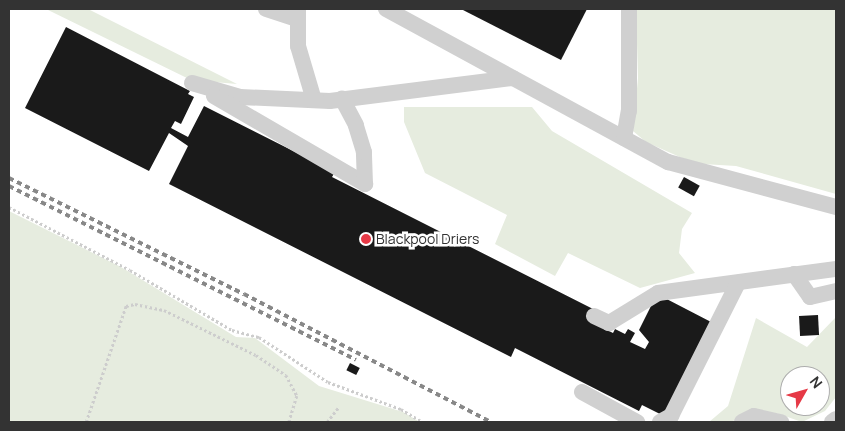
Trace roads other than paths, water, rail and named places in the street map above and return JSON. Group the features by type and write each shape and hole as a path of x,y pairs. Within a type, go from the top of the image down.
{"lane":[{"path":"266,9 297,14 298,46 314,100"},
{"path":"386,9 668,162 836,207"},
{"path":"624,138 629,111 629,9"},
{"path":"342,99 356,125 364,152 365,184 192,84 240,97 314,100 342,99 513,78"},
{"path":"594,316 609,323 658,293 836,269"},
{"path":"794,274 810,297 836,291"},
{"path":"660,422 671,416 738,283"},
{"path":"582,392 637,422"},
{"path":"742,422 754,416 781,422"},
{"path":"832,422 836,419"}],"railway":[{"path":"9,178 244,294 491,422"},
{"path":"9,186 356,360"}],"place":[{"name":"Blackpool Driers","path":"366,239"}]}
